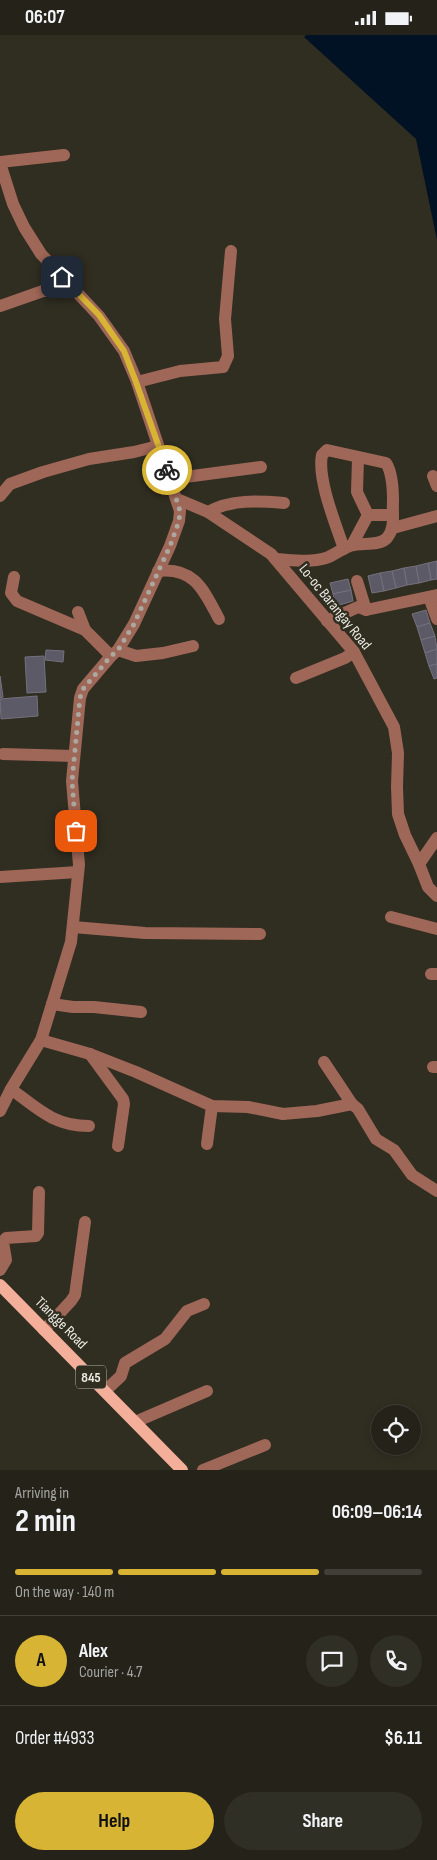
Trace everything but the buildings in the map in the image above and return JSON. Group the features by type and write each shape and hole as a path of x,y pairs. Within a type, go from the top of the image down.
{"main road":[{"name":"Tiangge Road","path":"0,1285 182,1470"}],"street":[{"path":"0,1111 40,1040 71,942 78,872 72,781 80,698 83,689 114,653 134,624 179,521 180,511 124,351 99,315 41,254 24,227 13,204 0,162 64,155"},
{"path":"136,382 180,371 223,367 228,356 225,319 232,251"},
{"path":"0,306 43,291 73,289"},
{"path":"0,496 10,484 42,472 90,459 158,446"},
{"path":"276,559 320,559 348,547 381,542 386,539 393,521 393,492 389,467 386,463 379,461 327,450 322,455 320,463 328,500 348,547"},
{"path":"358,458 357,492 368,515"},
{"path":"170,479 261,467"},
{"name":"Lo-oc Barangay Road","path":"177,499 208,512 271,554 354,652 394,727 398,753 398,814 404,835 428,887 437,896"},
{"path":"208,512 215,508 240,502 284,503"},
{"path":"368,515 393,521 437,516"},
{"path":"348,547 368,515"},
{"path":"158,571 181,571 195,581 208,598 219,619"},
{"path":"14,577 11,593 17,601 85,630 114,653 136,656 163,653 193,646"},
{"path":"357,581 366,610"},
{"path":"327,621 343,615 360,616 366,610 433,596 437,619"},
{"path":"78,612 85,630"},
{"path":"296,678 345,658 354,652"},
{"path":"3,754 74,756"},
{"path":"419,864 437,838"},
{"path":"0,877 78,872"},
{"path":"391,917 437,929"},
{"path":"73,927 145,933 260,934"},
{"path":"52,1004 141,1012"},
{"path":"40,1040 90,1054 136,1072 212,1107 248,1107 283,1114 317,1111 352,1104"},
{"path":"90,1054 123,1099 124,1104 118,1146"},
{"path":"324,1062 352,1104 358,1109 376,1139 394,1150 403,1159 412,1175 437,1191"},
{"path":"11,1089 46,1116 78,1126 89,1126"},
{"path":"207,1144 212,1107"},
{"path":"0,1270 6,1260 3,1242 6,1238 36,1236 38,1233 39,1192"},
{"path":"44,1330 75,1295 86,1222"},
{"path":"105,1391 121,1377 125,1363 166,1339 187,1311 204,1304"},
{"path":"135,1422 207,1391"},
{"path":"203,1470 265,1445"}],"water":[{"path":"306,35 437,35 437,240 416,139 304,37"}],"way so far":[{"path":"76,831 72,781 80,698 83,689 118,650 134,624 170,546 179,521 180,511 167,470"}],"route":[{"path":"62,277 99,315 124,351 167,470"}]}
